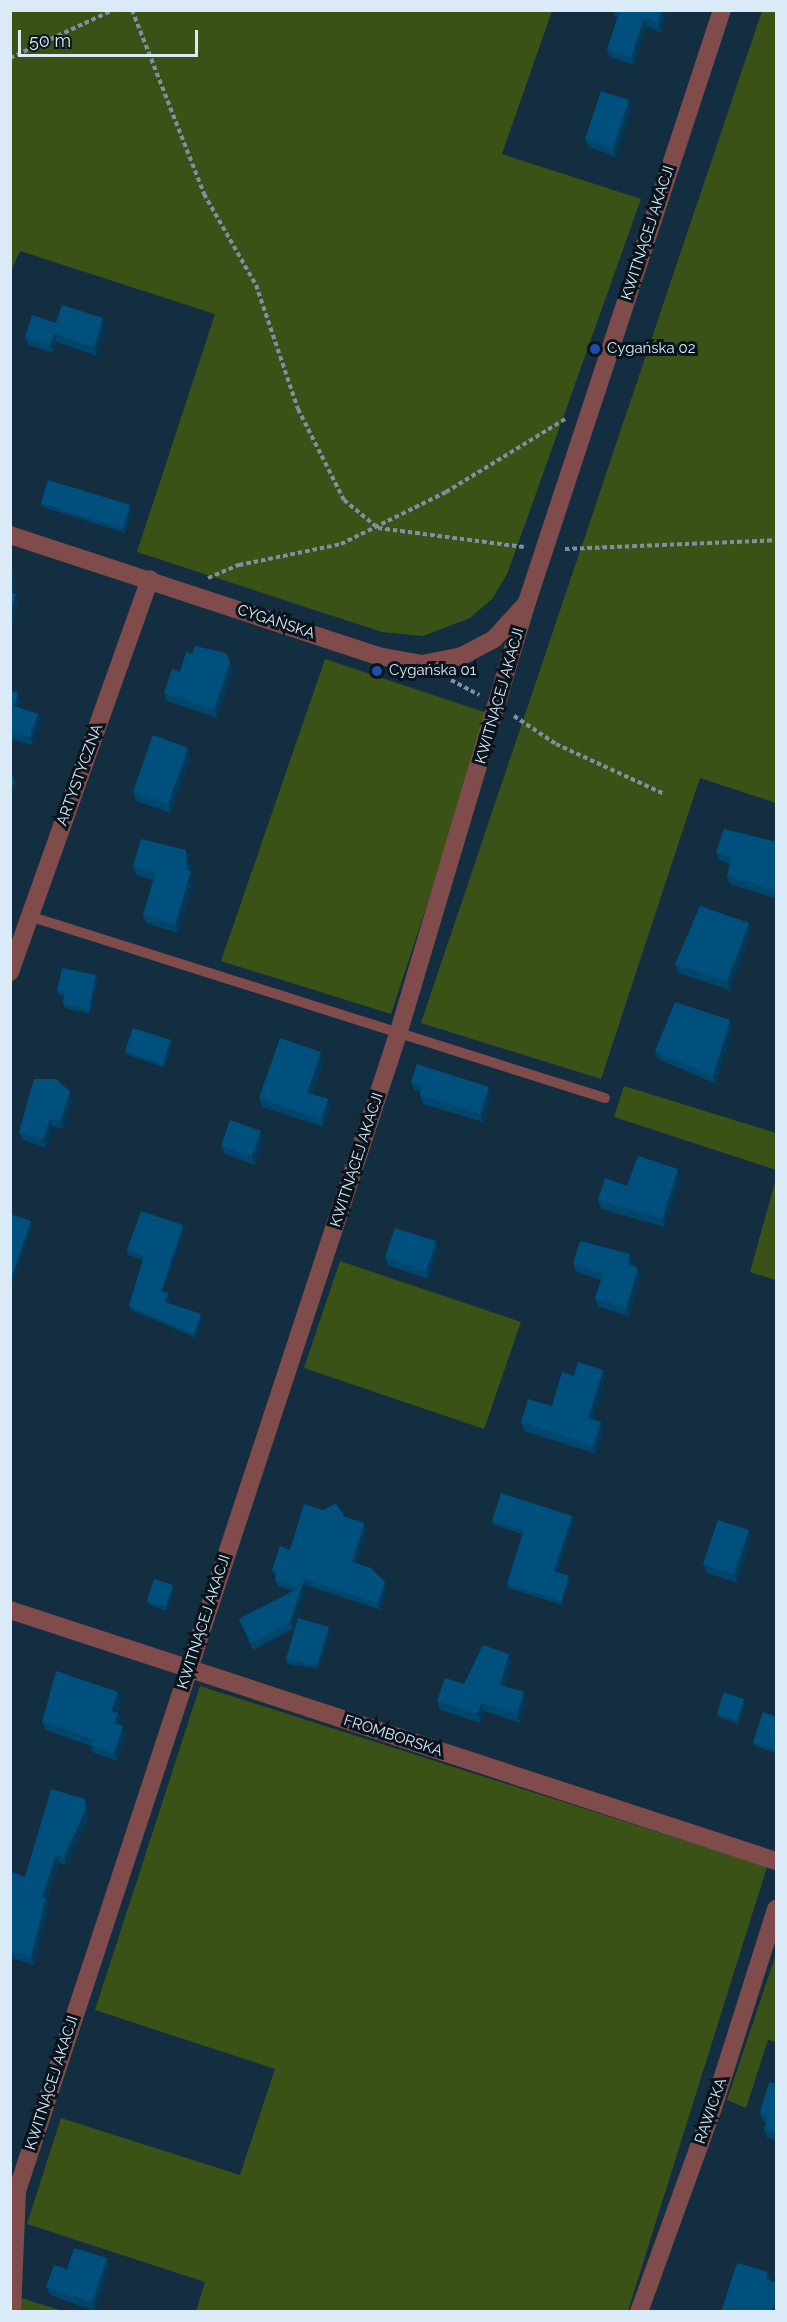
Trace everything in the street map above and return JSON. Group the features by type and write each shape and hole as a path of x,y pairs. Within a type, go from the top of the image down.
{"street":[{"name":"KWITNĄCEJ AKACJI","path":"12,2312 17,2191 399,1031 499,706 527,602 722,10"},
{"name":"CYGAŃSKA","path":"10,536 150,579 378,656 422,664 462,656 494,639 527,602"},
{"name":"ARTYSTYCZNA","path":"10,972 150,579"},
{"name":"FROMBORSKA","path":"10,1610 777,1861"},
{"name":"RAWICKA","path":"639,2312 713,2108 777,1909"}],"lane":[{"path":"29,916 399,1031 605,1098"}],"path":[{"path":"10,58 113,10"},
{"path":"132,10 204,194 256,285 298,410 344,500 378,528 545,550 777,540"},
{"path":"179,589 239,565 341,544 378,528 592,401"},
{"path":"422,664 499,706 556,744 664,794"}],"green space":[{"path":"11,10 552,11 502,154 641,199 508,572 493,598 470,618 423,636 382,632 137,552 215,314 20,251 11,271"},
{"path":"762,11 776,11 776,803 700,778 601,1079 421,1023"},
{"path":"325,659 490,714 391,1014 221,961"},
{"path":"624,1086 776,1133 776,1170 614,1117"},
{"path":"776,1179 776,1280 750,1272"},
{"path":"340,1261 521,1322 484,1429 304,1368"},
{"path":"200,1686 767,1867 628,2311 196,2311 205,2282 27,2224 61,2118 240,2175 275,2069 95,2010"},
{"path":"776,1954 776,2042 768,2040 746,2108 727,2100"},
{"path":"21,2298 63,2311 20,2312"}],"building":[{"path":"620,10 662,10 658,23 644,18 631,57 607,49"},
{"path":"601,91 629,100 613,148 585,139"},
{"path":"62,305 103,318 94,347 54,334 50,345 25,337 32,315 56,323"},
{"path":"48,480 130,505 123,528 41,503"},
{"path":"10,592 16,594 10,612"},
{"path":"195,646 226,653 230,662 214,709 164,693 172,669 180,672 186,652 192,654"},
{"path":"10,690 18,693 14,706 38,714 30,737 10,732"},
{"path":"153,735 188,748 168,804 133,792"},
{"path":"724,829 777,842 777,891 727,876 732,857 716,852"},
{"path":"141,839 186,850 187,870 191,871 175,925 143,915 156,873 133,866"},
{"path":"700,906 749,923 727,981 675,964"},
{"path":"62,968 96,975 89,1009 63,1004 65,992 57,990"},
{"path":"675,1002 730,1020 713,1076 655,1051"},
{"path":"133,1028 171,1040 163,1064 125,1051"},
{"path":"280,1038 321,1052 307,1093 328,1099 321,1119 259,1098"},
{"path":"417,1064 489,1087 480,1114 420,1095 423,1085 411,1082"},
{"path":"34,1079 56,1079 70,1091 60,1121 50,1118 43,1139 19,1132"},
{"path":"230,1120 261,1131 252,1156 221,1146"},
{"path":"638,1156 678,1169 662,1219 598,1200 605,1178 627,1186"},
{"path":"141,1211 183,1225 161,1291 168,1293 165,1302 201,1314 194,1334 129,1306 144,1256 127,1250"},
{"path":"10,1214 31,1221 10,1282"},
{"path":"395,1228 436,1241 426,1271 385,1257"},
{"path":"580,1241 630,1254 628,1264 638,1268 626,1308 595,1298 603,1274 573,1264"},
{"path":"578,1362 603,1370 588,1418 601,1422 593,1446 521,1422 528,1399 552,1406 562,1372 574,1376"},
{"path":"501,1493 572,1516 554,1571 569,1576 561,1601 507,1584 524,1531 492,1521"},
{"path":"336,1503 345,1517 364,1523 352,1562 371,1568 385,1582 378,1603 304,1579 290,1622 251,1643 239,1619 300,1588 275,1580 277,1572 272,1570 280,1546 290,1550 304,1504 323,1510"},
{"path":"718,1520 749,1530 734,1574 703,1564"},
{"path":"154,1579 173,1585 166,1606 147,1601"},
{"path":"298,1618 329,1627 317,1665 286,1659"},
{"path":"483,1645 509,1654 500,1685 524,1692 517,1714 481,1703 477,1714 437,1701 445,1678 464,1684"},
{"path":"56,1671 118,1692 111,1711 118,1713 114,1723 123,1726 114,1753 91,1745 93,1739 42,1722"},
{"path":"724,1692 744,1699 737,1720 717,1713"},
{"path":"763,1712 777,1717 775,1749 753,1742"},
{"path":"51,1789 85,1799 85,1811 64,1857 56,1854 42,1897 46,1898 31,1957 10,1951 10,1874 11,1872 25,1877"},
{"path":"769,2082 777,2084 777,2133 764,2129 768,2116 760,2113"},
{"path":"74,2248 107,2258 92,2302 46,2287 54,2265 67,2269"},
{"path":"737,2263 768,2272 766,2279 777,2283 777,2296 772,2312 721,2312"}],"place":[{"name":"Cygańska 02","path":"595,349"},
{"name":"Cygańska 01","path":"377,671"}]}
